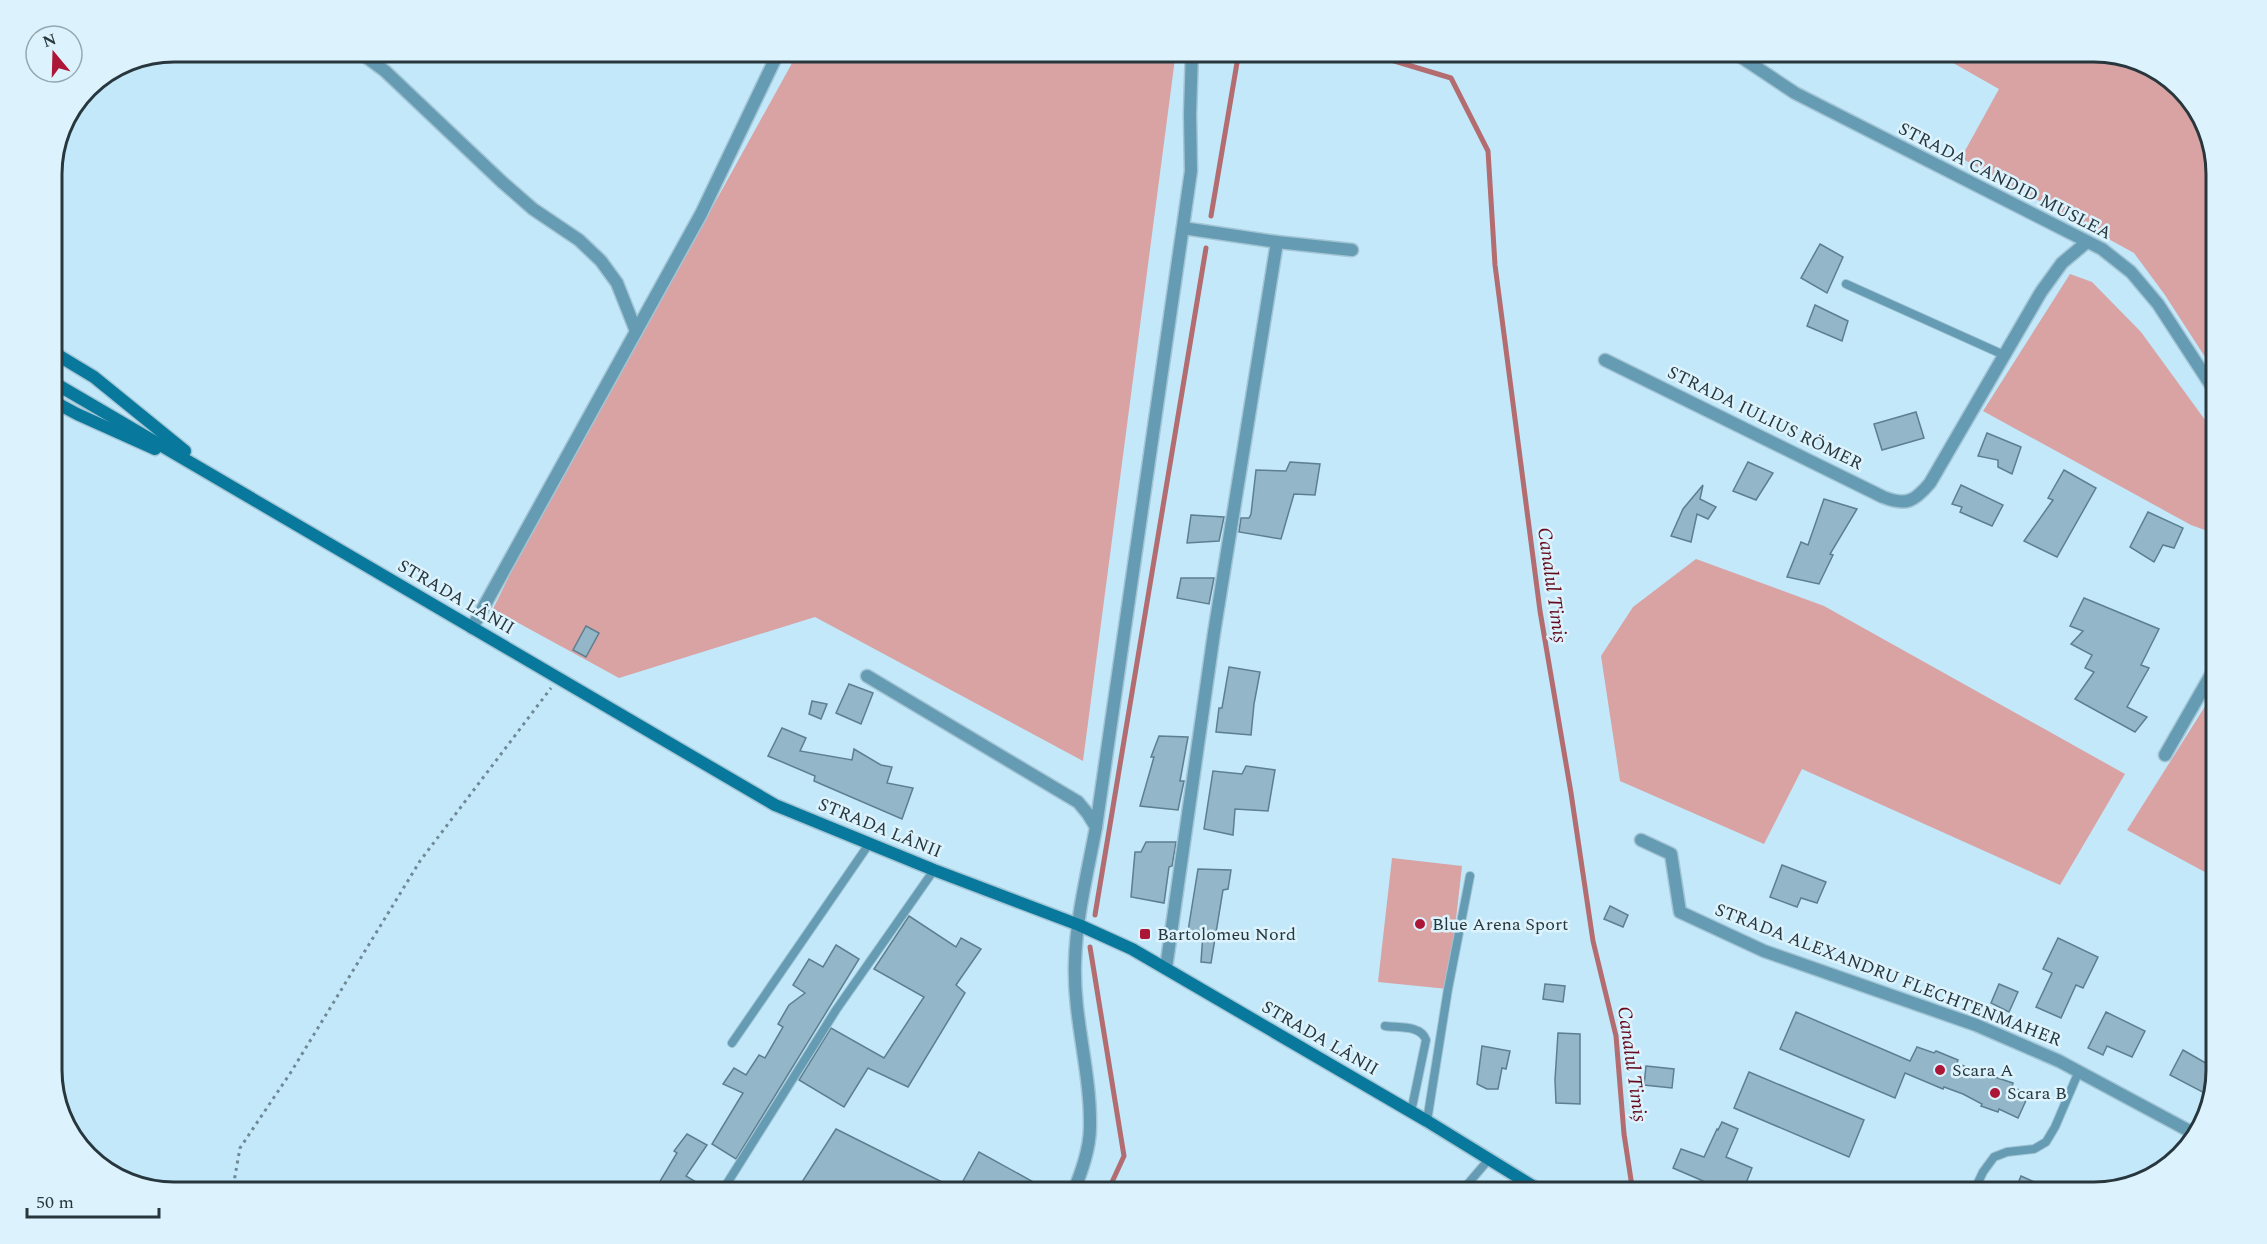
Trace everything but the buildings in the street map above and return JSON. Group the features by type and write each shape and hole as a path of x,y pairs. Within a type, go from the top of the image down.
{"main road":[{"name":"STRADA LÂNII","path":"62,358 94,377 213,475"},
{"name":"STRADA LÂNII","path":"62,387 775,805 1109,938 1166,968 1428,1120 1527,1182"},
{"name":"STRADA LÂNII","path":"62,406 213,475"}],"street":[{"path":"373,62 533,209 579,240 601,261 616,283 636,331"},
{"path":"472,628 701,214 773,62"},
{"path":"1078,1182 1082,1171 1090,1128 1087,1078 1076,1005 1075,962 1191,171 1192,62"},
{"name":"STRADA CANDID MUSLEA","path":"1748,62 1795,93 2102,249 2131,272 2158,304 2205,376"},
{"path":"1183,228 1352,250"},
{"path":"1166,968 1214,633 1277,242"},
{"path":"2004,355 2051,276 2062,262 2087,242"},
{"name":"STRADA IULIUS RÖMER","path":"1605,360 1882,497 1899,503 1921,495 1930,483 2004,355"},
{"path":"867,676 1078,802 1096,827"},
{"path":"2165,755 2206,684"},
{"name":"STRADA ALEXANDRU FLECHTENMAHER","path":"1641,840 1671,854 1680,912 1764,951 1976,1025 2079,1071 2188,1130"}],"lane":[{"path":"1846,284 2004,355"},
{"path":"732,1043 869,844"},
{"path":"728,1182 836,1010 934,870"},
{"path":"1428,1120 1448,989 1470,876"},
{"path":"1385,1026 1419,1030 1424,1034 1426,1040 1411,1112"},
{"path":"1978,1182 1994,1157 2007,1152 2034,1149 2046,1142 2055,1127 2079,1071"},
{"path":"1469,1182 1490,1158"}],"path":[{"path":"234,1182 240,1148 291,1072 420,861 559,678"}],"shaded area":[{"path":"792,62 1175,62 1083,761 815,617 619,678 493,609 514,566"},
{"path":"1951,62 2108,62 2129,67 2156,80 2187,111 2200,138 2205,166 2205,357 2165,295 2134,253 1961,158 1999,89"},
{"path":"2070,274 2092,282 2141,332 2205,420 2205,530 2191,525 1983,411"},
{"path":"1696,559 1824,606 2125,774 2060,885 1802,769 1764,844 1620,781 1601,656 1633,607"},
{"path":"2206,705 2206,872 2127,830"},
{"name":"Blue Arena Sport","path":"1392,858 1462,866 1448,989 1378,982"}],"waterway":[{"path":"1211,216 1237,62"},
{"name":"Canalul Timiș","path":"1398,62 1451,78 1488,151 1495,265 1540,611 1593,941 1616,1036 1624,1134 1631,1182"},
{"path":"1095,915 1206,248"},
{"path":"1090,947 1124,1156 1112,1182"}],"place":[{"name":"Blue Arena Sport","path":"1420,924"},
{"name":"Bartolomeu Nord","path":"1145,934"},
{"name":"Scara A","path":"1940,1070"},
{"name":"Scara B","path":"1995,1093"}]}
